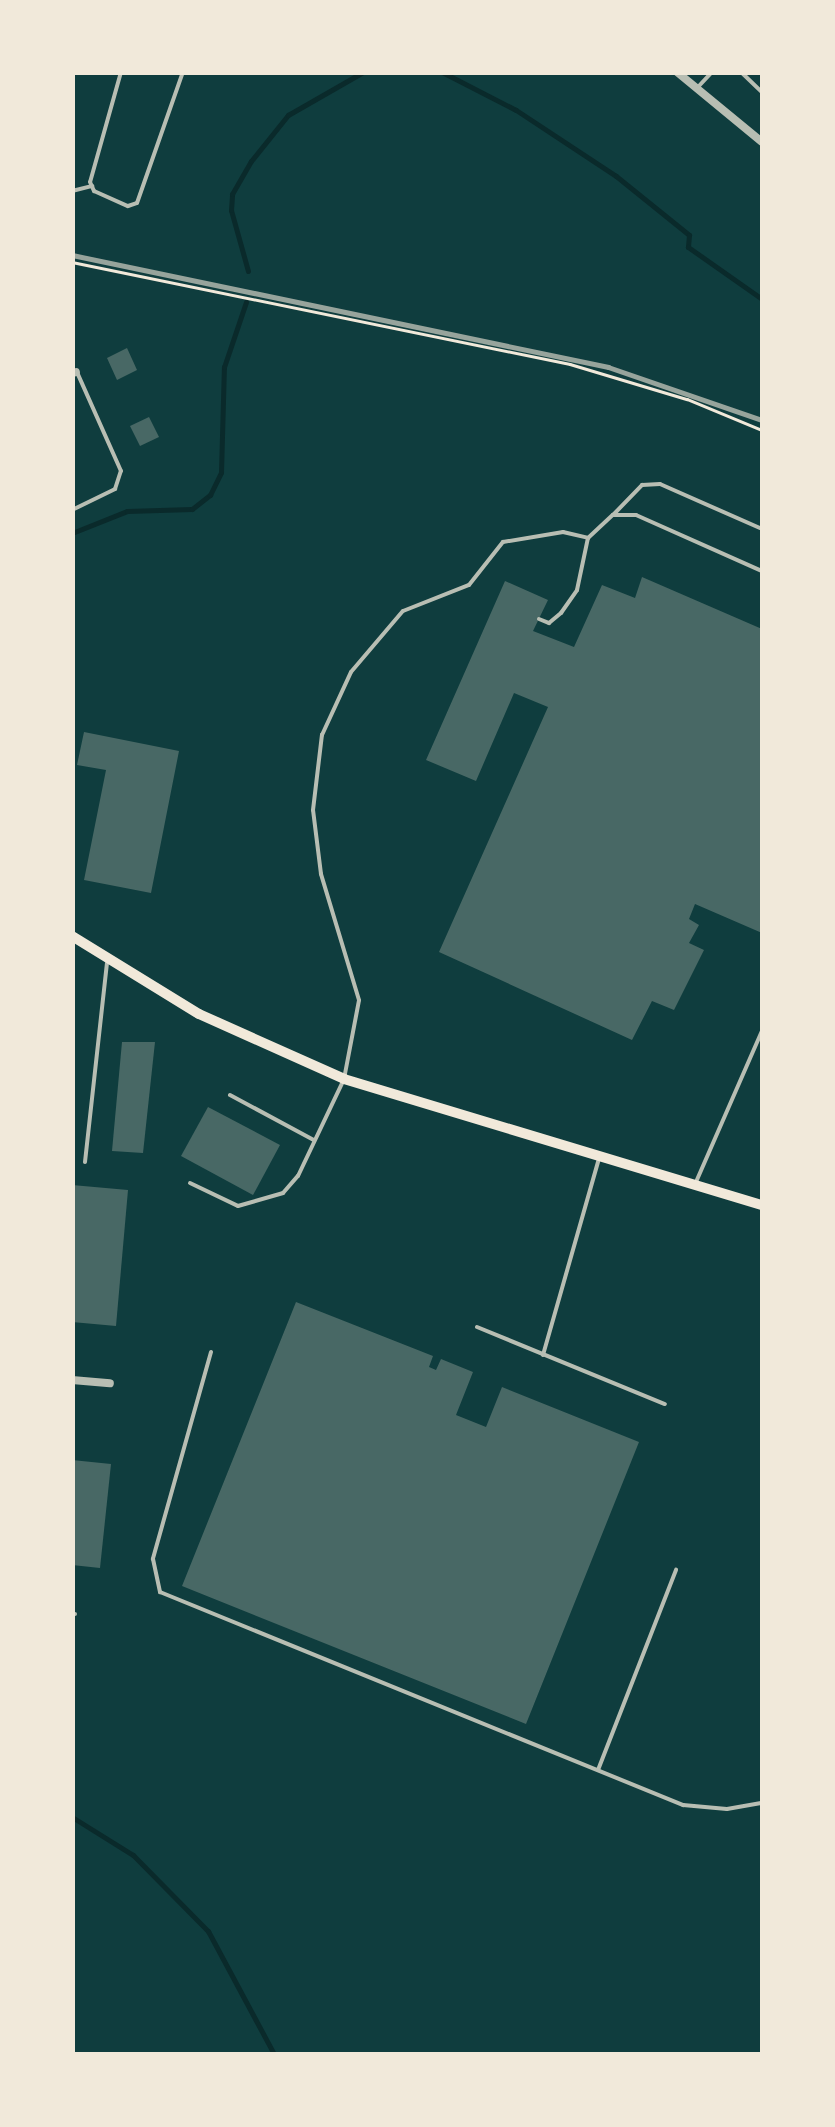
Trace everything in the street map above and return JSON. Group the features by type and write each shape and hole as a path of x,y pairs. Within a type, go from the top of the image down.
{"main road":[{"path":"72,936 251,1041 344,1079 762,1205"}],"street":[{"path":"677,72 762,142"},
{"path":"72,1380 110,1383"}],"lane":[{"path":"92,186 121,72"},
{"path":"92,186 110,200 137,203 183,72"},
{"path":"695,90 712,72"},
{"path":"741,72 762,92"},
{"path":"72,191 92,186"},
{"path":"72,510 120,481 118,460 74,372"},
{"path":"539,619 549,623 577,590 588,538 642,485 660,484 762,530"},
{"path":"613,515 636,514 762,571"},
{"path":"190,1182 238,1206 263,1204 298,1176 344,1079 359,1000 321,874 314,810 322,735 351,672 403,612 469,585 503,542 563,532 588,538"},
{"path":"86,1162 108,958"},
{"path":"695,1184 762,1031"},
{"path":"230,1096 314,1140"},
{"path":"543,1354 600,1155"},
{"path":"477,1327 664,1404"},
{"path":"211,1352 153,1559 160,1592 683,1805 728,1809 762,1803"},
{"path":"598,1770 676,1570"}],"path":[{"path":"72,262 570,364 687,399 762,430"}],"building":[{"path":"127,348 137,370 117,380 107,358"},
{"path":"149,417 159,437 140,446 130,426"},
{"path":"642,577 762,629 762,933 695,904 689,919 699,925 689,943 704,950 674,1010 652,1001 632,1040 439,952 548,707 514,693 476,781 426,760 505,581 548,600 533,631 574,647 602,585 635,598"},
{"path":"84,732 179,751 151,893 84,880 106,770 77,765"},
{"path":"122,1042 155,1042 143,1153 112,1151"},
{"path":"208,1107 280,1145 253,1195 181,1156"},
{"path":"72,1185 128,1190 116,1326 72,1322"},
{"path":"296,1302 433,1356 429,1367 436,1370 441,1359 473,1372 456,1415 486,1427 502,1387 639,1442 526,1724 182,1586"},
{"path":"72,1460 111,1464 100,1568 72,1565"}],"waterway":[{"path":"248,271 231,210 232,194 251,161 288,115 363,72"},
{"path":"442,72 516,110 616,176 689,235 688,247 762,299"},
{"path":"72,533 127,511 192,509 210,495 221,472 224,367 246,302"},
{"path":"72,1817 133,1855 208,1931 274,2054"}],"railway":[{"path":"72,255 608,367 762,420"}]}
